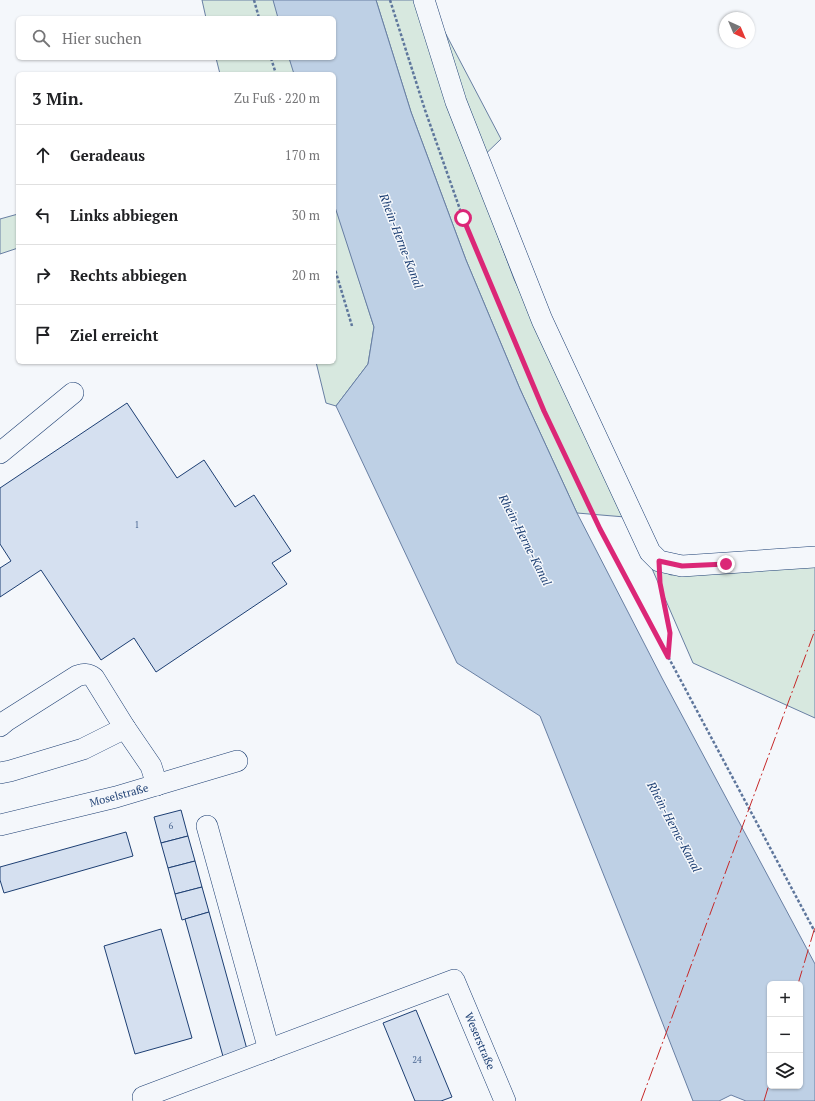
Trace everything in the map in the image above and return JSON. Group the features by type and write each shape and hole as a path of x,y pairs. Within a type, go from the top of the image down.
{"street":[{"path":"424,0 456,102 542,320 650,552 659,561 682,566 815,557"},
{"path":"0,453 73,393"},
{"path":"0,726 70,680 85,674 90,675 94,678 150,766 157,785"},
{"path":"0,773 83,749 125,728"},
{"name":"Moselstraße","path":"0,825 116,797 237,761"},
{"path":"143,1097 270,1050 206,826"},
{"name":"Weserstraße","path":"270,1050 454,980 505,1101"}],"path":[{"path":"254,0 258,16"},
{"path":"390,0 425,110 463,218 544,411 600,529 815,932"},
{"path":"272,60 275,72"},
{"path":"336,273 352,326"},
{"path":"659,561 660,583 670,633 668,657"}],"shaded area":[{"path":"202,0 274,0 278,16 206,16"},
{"path":"376,0 432,0 438,19 501,139 472,167 514,279 625,517 577,513 520,389 466,260 411,112"},
{"path":"216,60 291,60 294,72 220,72"},
{"path":"336,207 374,327 368,364 336,406 326,403 316,364 336,364"},
{"path":"16,215 16,249 0,254 0,219"},
{"path":"650,564 671,575 698,571 815,566 815,718 693,663"}],"water":[{"name":"Rhein-Herne-Kanal","path":"273,0 376,0 411,112 466,260 520,389 577,513 662,678 815,964 815,1101 746,1101 731,1095 719,1101 693,1101 540,716 457,663 336,406 368,364 374,327 336,210 336,72 293,72 290,60 336,60 336,16 277,16"}],"building":[{"path":"127,403 177,478 204,460 235,507 254,495 291,551 272,563 287,584 156,672 134,638 101,660 41,570 0,597 0,568 11,561 0,544 0,488"},
{"path":"181,810 188,836 161,843 154,817"},
{"path":"126,832 133,856 4,893 0,880 0,867"},
{"path":"188,836 195,861 168,868 161,843"},
{"path":"195,861 202,887 175,894 168,868"},
{"path":"202,887 209,912 182,920 175,894"},
{"path":"209,912 248,1053 224,1060 185,919"},
{"path":"161,929 192,1038 135,1054 104,946"},
{"path":"416,1010 452,1097 441,1101 415,1101 383,1023"}],"power":[{"path":"641,1101 815,630"},
{"path":"799,981 815,927"},
{"path":"764,1101 768,1089"}],"route":[{"path":"463,218 544,411 600,529 668,657 670,633 660,583 659,561 682,566 726,564"}]}
